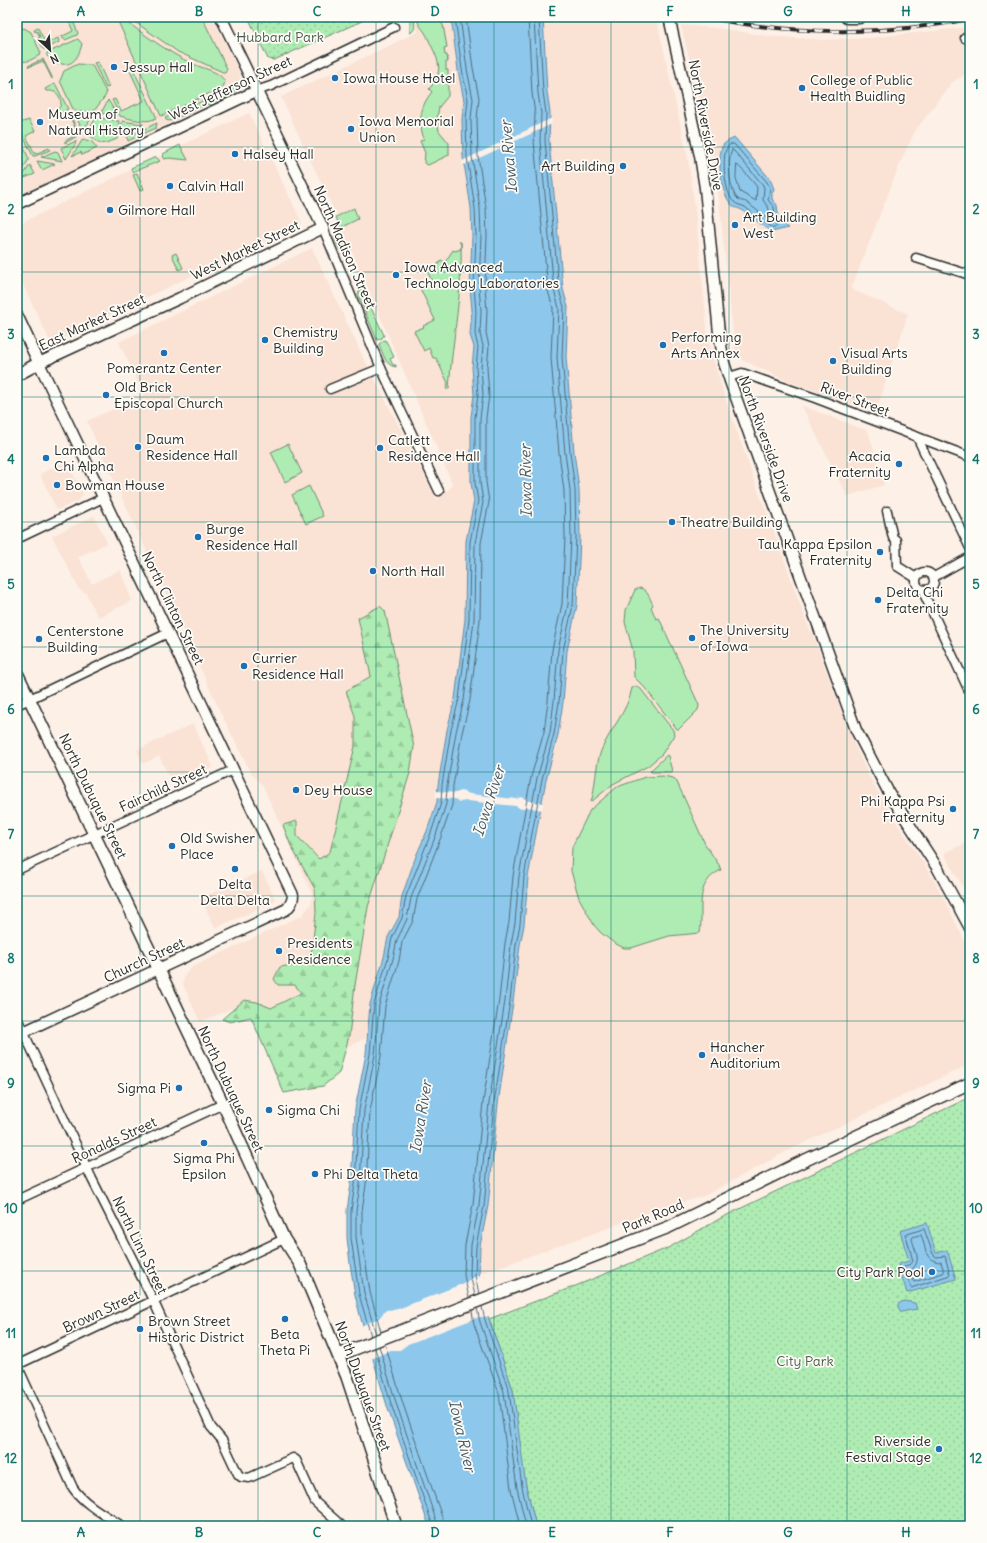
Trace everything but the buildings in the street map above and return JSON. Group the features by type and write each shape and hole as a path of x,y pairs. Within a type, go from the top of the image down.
{"main road":[{"path":"847,17 859,17"},
{"name":"North Clinton Street","path":"17,316 39,363"},
{"name":"East Market Street","path":"17,375 39,363"},
{"name":"North Dubuque Street","path":"17,673 223,1104 284,1238 300,1264 339,1355 396,1526"},
{"name":"Park Road","path":"339,1355 669,1227 795,1165 970,1083"}],"street":[{"name":"North Madison Street","path":"221,17 323,228 381,368 439,491"},
{"name":"North Riverside Drive","path":"669,17 700,156 705,188 719,333 724,363 856,730 889,793 942,875 970,928"},
{"name":"West Jefferson Street","path":"17,204 394,27"},
{"name":"West Market Street","path":"180,298 323,228"},
{"path":"916,258 970,275"},
{"name":"East Market Street","path":"39,363 180,298"},
{"name":"North Clinton Street","path":"39,363 293,895 291,905 283,910"},
{"path":"330,389 381,368"},
{"name":"River Street","path":"729,377 742,373 815,398 970,457"},
{"path":"916,437 970,548"},
{"path":"17,539 103,498"},
{"path":"888,511 893,538 896,540 898,566 916,578"},
{"path":"934,577 970,557"},
{"path":"924,571 930,573 934,577 933,586 925,590 919,588 917,585 916,578 918,574 924,571"},
{"path":"925,590 925,596 970,693"},
{"path":"17,705 168,633"},
{"name":"Fairchild Street","path":"17,870 94,833 106,830 233,770"},
{"name":"Church Street","path":"20,1034 283,910"},
{"name":"North Linn Street","path":"17,1018 20,1034 153,1300 211,1427 222,1440 238,1474 245,1478 249,1478 293,1458 296,1460 315,1502 342,1526"},
{"name":"Ronalds Street","path":"17,1200 223,1104"},
{"name":"Brown Street","path":"17,1365 284,1238"},
{"path":"17,1365 73,1488 79,1497 88,1504 122,1526"}],"shaded area":[{"path":"17,17 213,17 240,74 241,83 233,95 213,106 208,104 126,144 123,149 102,159 98,158 17,196"},
{"path":"413,17 451,17 464,101 462,119 466,181 471,208 472,236 470,288 472,310 470,335 474,347 472,367 474,395 471,417 471,483 474,501 466,541 465,619 455,699 447,730 438,785 437,802 402,896 399,917 388,937 384,957 370,1004 368,1037 283,1076 249,1001 200,1022 183,984 185,975 192,967 303,915 311,904 312,894 263,786 251,773 220,711 87,421 144,395 119,342 312,248 360,351 437,500 453,485 334,210 281,97 418,32"},
{"name":"The University of Iowa","path":"543,17 656,17 688,159 695,209 708,339 723,392 806,621 817,646 851,737 869,777 941,893 970,952 970,1064 785,1152 704,1196 652,1211 479,1274 480,1246 488,1206 498,1104 524,925 528,877 546,780 558,735 563,702 567,651 577,605 579,489 574,452 566,357 568,307 563,289 549,140 550,113 547,92"},
{"path":"681,25 723,29 766,36 821,40 869,38 970,27 970,72 952,82 915,131 900,163 851,289 908,314 876,411 790,382 738,358 735,350 717,180 710,142"},
{"path":"249,113 302,223 51,343 17,272 17,225"},
{"path":"802,406 868,431 884,485 847,496"},
{"path":"66,461 83,494 78,501 57,510 40,474"},
{"path":"94,516 107,543 78,557 92,584 120,570 132,601 98,617 86,593 79,589 52,536"},
{"path":"193,724 213,767 173,784 159,756 143,764 137,750"},
{"path":"970,841 970,900 944,853"},
{"path":"262,871 275,899 273,902 215,928 201,898"}],"green space":[{"path":"67,17 69,17 72,22 73,21 78,33 77,35 65,40 61,37 73,31"},
{"path":"116,17 120,17 174,54 219,75 225,82 223,87 161,116"},
{"path":"128,17 202,17 227,69 225,73 178,52"},
{"name":"Hubbard Park","path":"248,17 368,17 274,60 268,59"},
{"path":"410,17 414,17 415,26 414,30 410,33"},
{"path":"417,17 437,17 443,25 447,47 444,48 448,62 446,62 448,76 446,77 446,84 448,84 448,96 439,107 437,118 439,131 449,143 449,155 428,165 424,163 425,153 420,141 424,139 421,126 421,114 428,97 432,92 429,89 436,78 439,68 434,51 426,34 419,25"},
{"path":"24,28 31,32 41,53 28,61 22,61 17,57 17,31"},
{"path":"38,28 46,44 58,38 59,42 46,49 43,49 38,38 40,37 37,31 35,32 34,30"},
{"path":"78,39 82,44 80,51 77,57 69,64 53,61 47,56 47,53"},
{"path":"43,59 52,79 43,61 29,67 28,66"},
{"path":"98,62 109,87 106,88 94,63"},
{"path":"78,64 92,65 106,92 106,95 94,111 77,112 73,109 60,81 64,71"},
{"path":"133,69 156,116 156,118 152,120 138,120 120,116 112,100 115,99 121,111 144,101 130,71"},
{"path":"54,84 56,85 68,109 57,115 56,112 61,105 60,98 55,92 46,91 45,89"},
{"path":"229,88 233,88 235,92 226,100 213,106 206,104 205,100"},
{"path":"108,100 116,113 115,116 101,113"},
{"path":"204,100 206,104 184,115 182,111"},
{"path":"181,111 183,115 170,121 166,120 165,118"},
{"path":"69,115 71,116 79,135 65,143 65,141 78,134"},
{"path":"79,115 90,117 91,119 84,129 81,128 77,118"},
{"path":"99,118 119,121 117,139 107,143 101,143 88,134 95,119"},
{"path":"29,120 35,131 26,136 35,154 49,148 50,150 33,156 18,126 20,123"},
{"path":"122,121 143,124 143,125 121,136"},
{"path":"157,123 156,128 128,141 127,137"},
{"path":"17,132 29,159 17,179"},
{"path":"83,139 92,142 97,148 82,155 81,152 72,156"},
{"path":"76,141 75,145 66,159 61,148"},
{"path":"180,145 188,160 169,158 164,159 163,154"},
{"path":"55,151 58,152 62,161 41,157"},
{"path":"156,157 160,161 132,172 131,168"},
{"path":"37,161 55,164 42,170"},
{"path":"30,165 35,174 24,178 22,177"},
{"path":"137,173 144,189 140,191 133,175"},
{"path":"354,208 358,219 340,228 336,217"},
{"path":"337,236 342,237 349,252 345,253 339,248 334,238"},
{"path":"461,249 461,260 459,297 449,389 446,389 448,383 436,358 433,358 429,348 424,351 414,331 435,320 420,288 432,281 424,265 433,271 441,260 445,262 453,250 455,251"},
{"path":"176,253 183,268 179,270 172,255"},
{"path":"361,287 384,335 382,338 377,340 358,295"},
{"path":"384,340 386,341 394,357 390,359 396,367 389,364 383,355 379,344"},
{"path":"288,444 302,473 285,482 271,452"},
{"path":"309,486 323,516 306,524 292,495"},
{"path":"640,588 647,593 650,598 653,605 651,607 656,619 659,618 699,705 698,710 679,729 677,729 645,688 634,677 633,651 625,622 626,610 635,590"},
{"path":"380,606 385,611 414,747 410,773 368,907 355,985 349,1036 339,1073 323,1086 284,1093 251,1017 230,1022 222,1019 244,1000 257,1002 271,1008 301,993 295,985 278,985 274,979 280,967 306,963 312,949 316,912 315,889 291,846 283,825 297,821 297,836 319,859 330,852 355,746 355,716 346,691 371,676 358,618"},
{"path":"636,686 640,688 673,730 674,735 662,754 648,766 613,784 591,802 601,751 627,704 632,688"},
{"path":"667,755 672,771 650,771"},
{"path":"663,776 676,780 705,844 721,870 706,882 703,889 700,933 669,936 631,948 624,948 614,943 600,932 594,925 579,898 571,871 572,847 590,810 617,787 645,777"},
{"name":"City Park","path":"970,1097 970,1526 536,1526 520,1454 513,1390 489,1319 578,1285 670,1247 721,1218"}],"water":[{"name":"Iowa River","path":"451,17 543,17 547,92 550,113 549,141 563,289 568,307 566,357 574,452 579,489 580,537 577,605 567,651 563,702 558,735 546,780 528,877 524,925 498,1104 488,1206 480,1246 479,1275 489,1319 513,1390 526,1486 536,1526 429,1526 388,1409 361,1319 355,1295 347,1238 347,1210 351,1184 355,1109 366,1054 370,1004 384,957 388,937 399,917 402,896 437,802 438,785 447,730 455,699 465,619 466,541 474,501 471,483 471,417 474,395 472,367 474,347 470,335 472,310 470,288 472,236 471,208 463,157 462,119 464,101"},
{"path":"735,138 770,179 774,189 772,199 777,205 779,221 788,228 772,232 746,212 733,206 728,199 722,185 720,160 722,147 724,144"},
{"path":"927,1223 936,1253 947,1250 956,1279 907,1293 898,1264 909,1261 900,1231"},
{"path":"904,1301 915,1303 917,1309 901,1312 898,1304"}],"pier":[{"path":"552,118 552,124 462,166 462,161"},
{"path":"436,791 456,793 461,791 470,794 516,799 521,797 529,801 544,803 542,810 527,807 521,809 516,806 467,801 459,802 455,799 435,798"},
{"path":"476,1276 482,1276 490,1316 479,1317 408,1344 400,1350 391,1350 371,1359 361,1326 379,1318 386,1310 398,1309 467,1282"}],"railway":[{"path":"704,17 770,27 837,31 871,31 937,25 970,19"}],"place":[{"name":"Jessup Hall","path":"114,67"},
{"name":"Iowa House Hotel","path":"335,78"},
{"name":"College of Public Health Buidling","path":"802,88"},
{"name":"Museum of Natural History","path":"40,122"},
{"name":"Iowa Memorial Union","path":"351,129"},
{"name":"Halsey Hall","path":"235,154"},
{"name":"Art Building","path":"623,166"},
{"name":"Calvin Hall","path":"170,186"},
{"name":"Gilmore Hall","path":"110,210"},
{"name":"Art Building West","path":"735,225"},
{"name":"Iowa Advanced Technology Laboratories","path":"396,275"},
{"name":"Chemistry Building","path":"265,340"},
{"name":"Performing Arts Annex","path":"663,345"},
{"name":"Pomerantz Center","path":"164,353"},
{"name":"Visual Arts Building","path":"833,361"},
{"name":"Old Brick Episcopal Church","path":"106,395"},
{"name":"Daum Residence Hall","path":"138,447"},
{"name":"Catlett Residence Hall","path":"380,448"},
{"name":"Lambda Chi Alpha","path":"46,458"},
{"name":"Acacia Fraternity","path":"899,464"},
{"name":"Bowman House","path":"57,485"},
{"name":"Theatre Building","path":"672,522"},
{"name":"Burge Residence Hall","path":"198,537"},
{"name":"Tau Kappa Epsilon Fraternity","path":"880,552"},
{"name":"North Hall","path":"373,571"},
{"name":"Delta Chi Fraternity","path":"878,600"},
{"name":"The University of Iowa","path":"692,638"},
{"name":"Centerstone Building","path":"39,639"},
{"name":"Currier Residence Hall","path":"244,666"},
{"name":"Dey House","path":"296,790"},
{"name":"Phi Kappa Psi Fraternity","path":"953,809"},
{"name":"Old Swisher Place","path":"172,846"},
{"name":"Delta Delta Delta","path":"235,869"},
{"name":"Presidents Residence","path":"279,951"},
{"name":"Hancher Auditorium","path":"702,1055"},
{"name":"Sigma Pi","path":"179,1088"},
{"name":"Sigma Chi","path":"269,1110"},
{"name":"Sigma Phi Epsilon","path":"204,1143"},
{"name":"Phi Delta Theta","path":"315,1174"},
{"name":"City Park Pool","path":"932,1272"},
{"name":"Beta Theta Pi","path":"285,1319"},
{"name":"Brown Street Historic District","path":"140,1329"},
{"name":"Riverside Festival Stage","path":"939,1449"}]}
